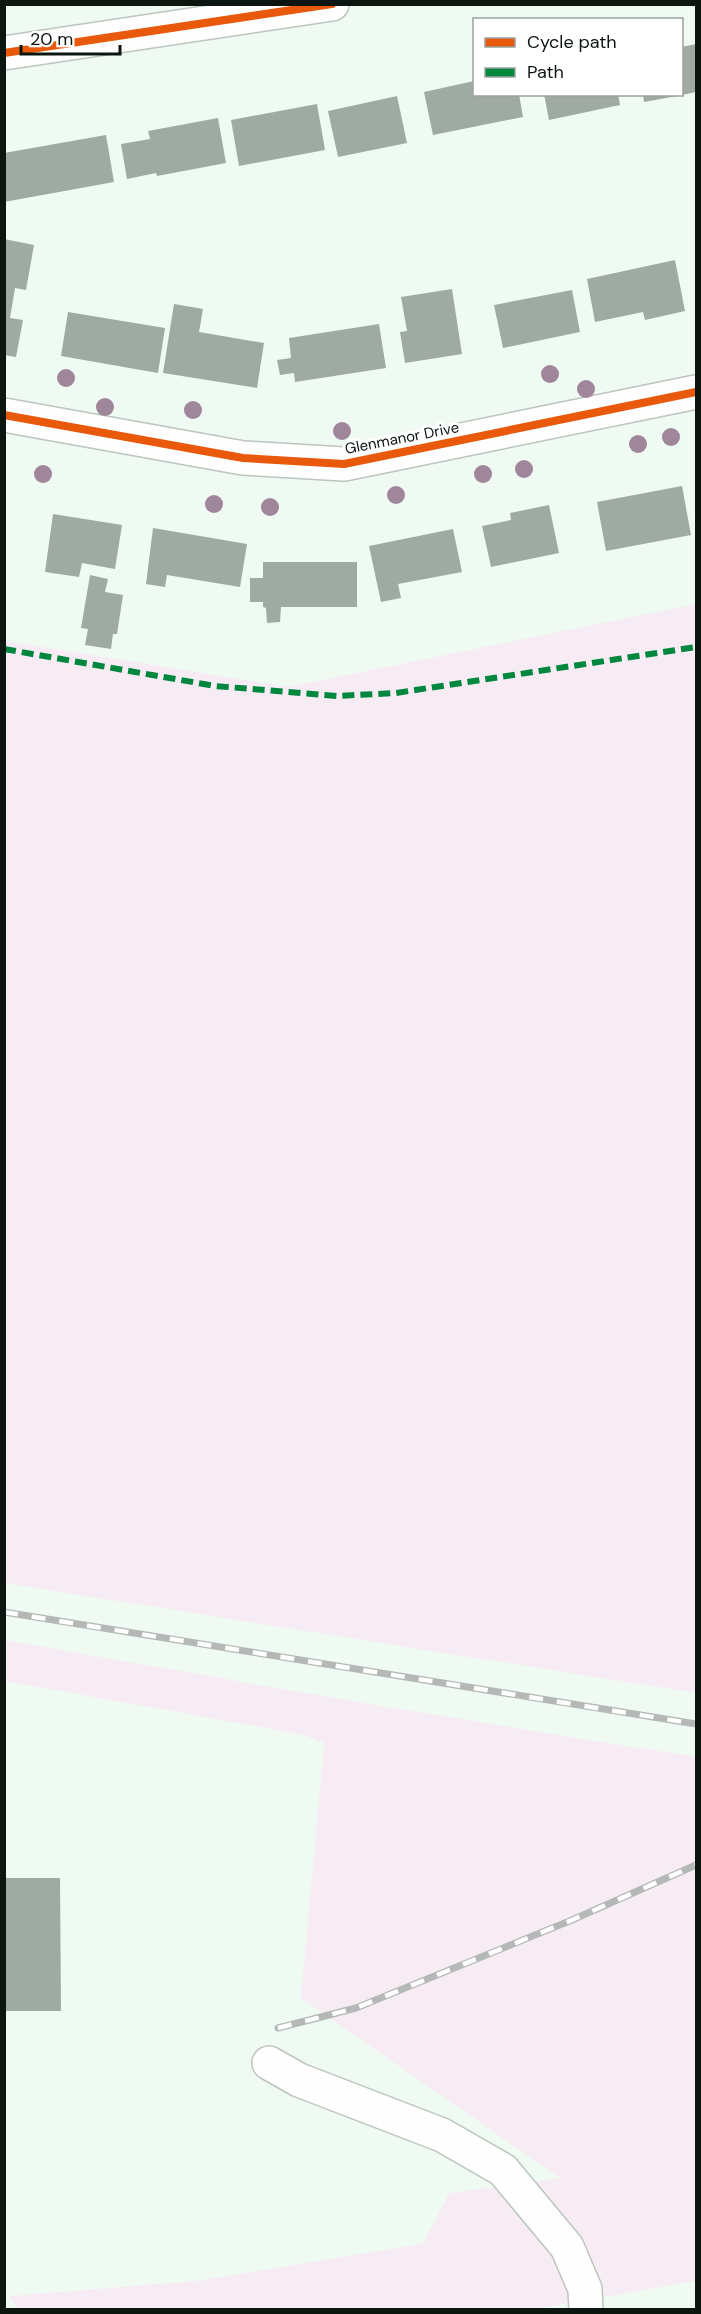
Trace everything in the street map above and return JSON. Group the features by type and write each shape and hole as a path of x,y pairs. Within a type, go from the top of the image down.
{"street":[{"path":"4,53 332,4"},
{"name":"Glenmanor Drive","path":"4,415 243,458 344,464 696,392"},
{"path":"269,2063 299,2080 442,2135 503,2170 567,2247 585,2289 586,2310"}],"shaded area":[{"path":"696,604 696,1693 5,1583 5,641 288,687"},
{"path":"4,1640 380,1706 696,1757 696,2281 529,2310 17,2309 10,2296 195,2281 423,2244 449,2193 560,2178 301,1998 324,1743 304,1735 5,1681"}],"building":[{"path":"696,44 696,92 683,95 683,47"},
{"path":"473,81 473,96 519,96 523,117 433,135 424,92"},
{"path":"397,96 407,143 338,157 328,111"},
{"path":"544,96 618,96 620,105 549,120"},
{"path":"643,96 677,96 644,102"},
{"path":"317,104 325,150 239,166 231,120"},
{"path":"218,118 226,163 157,176 156,173 127,179 121,144 150,139 148,131"},
{"path":"106,135 114,182 4,202 4,153"},
{"path":"4,239 34,245 26,290 15,288 10,318 23,320 16,357 4,355"},
{"path":"675,260 685,311 645,320 643,312 595,322 587,279"},
{"path":"452,289 462,354 405,363 400,332 407,331 401,297"},
{"path":"572,290 580,332 503,348 494,305"},
{"path":"174,304 203,309 199,332 264,343 257,388 163,373"},
{"path":"68,312 165,328 158,373 61,356"},
{"path":"379,324 386,368 295,382 294,373 280,375 277,360 291,358 289,338"},
{"path":"682,486 691,535 606,551 597,502"},
{"path":"549,505 559,553 491,567 482,526 511,520 510,513"},
{"path":"53,514 122,525 115,569 82,563 79,577 45,572"},
{"path":"153,528 247,544 240,587 167,575 165,587 146,584"},
{"path":"453,529 462,572 398,584 401,598 381,602 369,546"},
{"path":"263,562 357,562 357,607 281,607 280,622 267,623 266,608 263,607 263,602 250,602 250,578 263,578"},
{"path":"90,575 108,579 105,592 123,595 117,634 113,634 111,649 85,645 88,629 81,628"},
{"path":"4,1878 60,1878 61,2011 4,2011"}],"railway":[{"path":"4,1612 696,1724"},
{"path":"278,2028 356,2008 572,1920 696,1865"}],"marked path":[{"path":"4,649 215,686 337,696 396,693 696,647"}],"cycle path":[{"path":"4,53 332,4"},
{"path":"4,415 243,458 344,464 696,392"}]}
